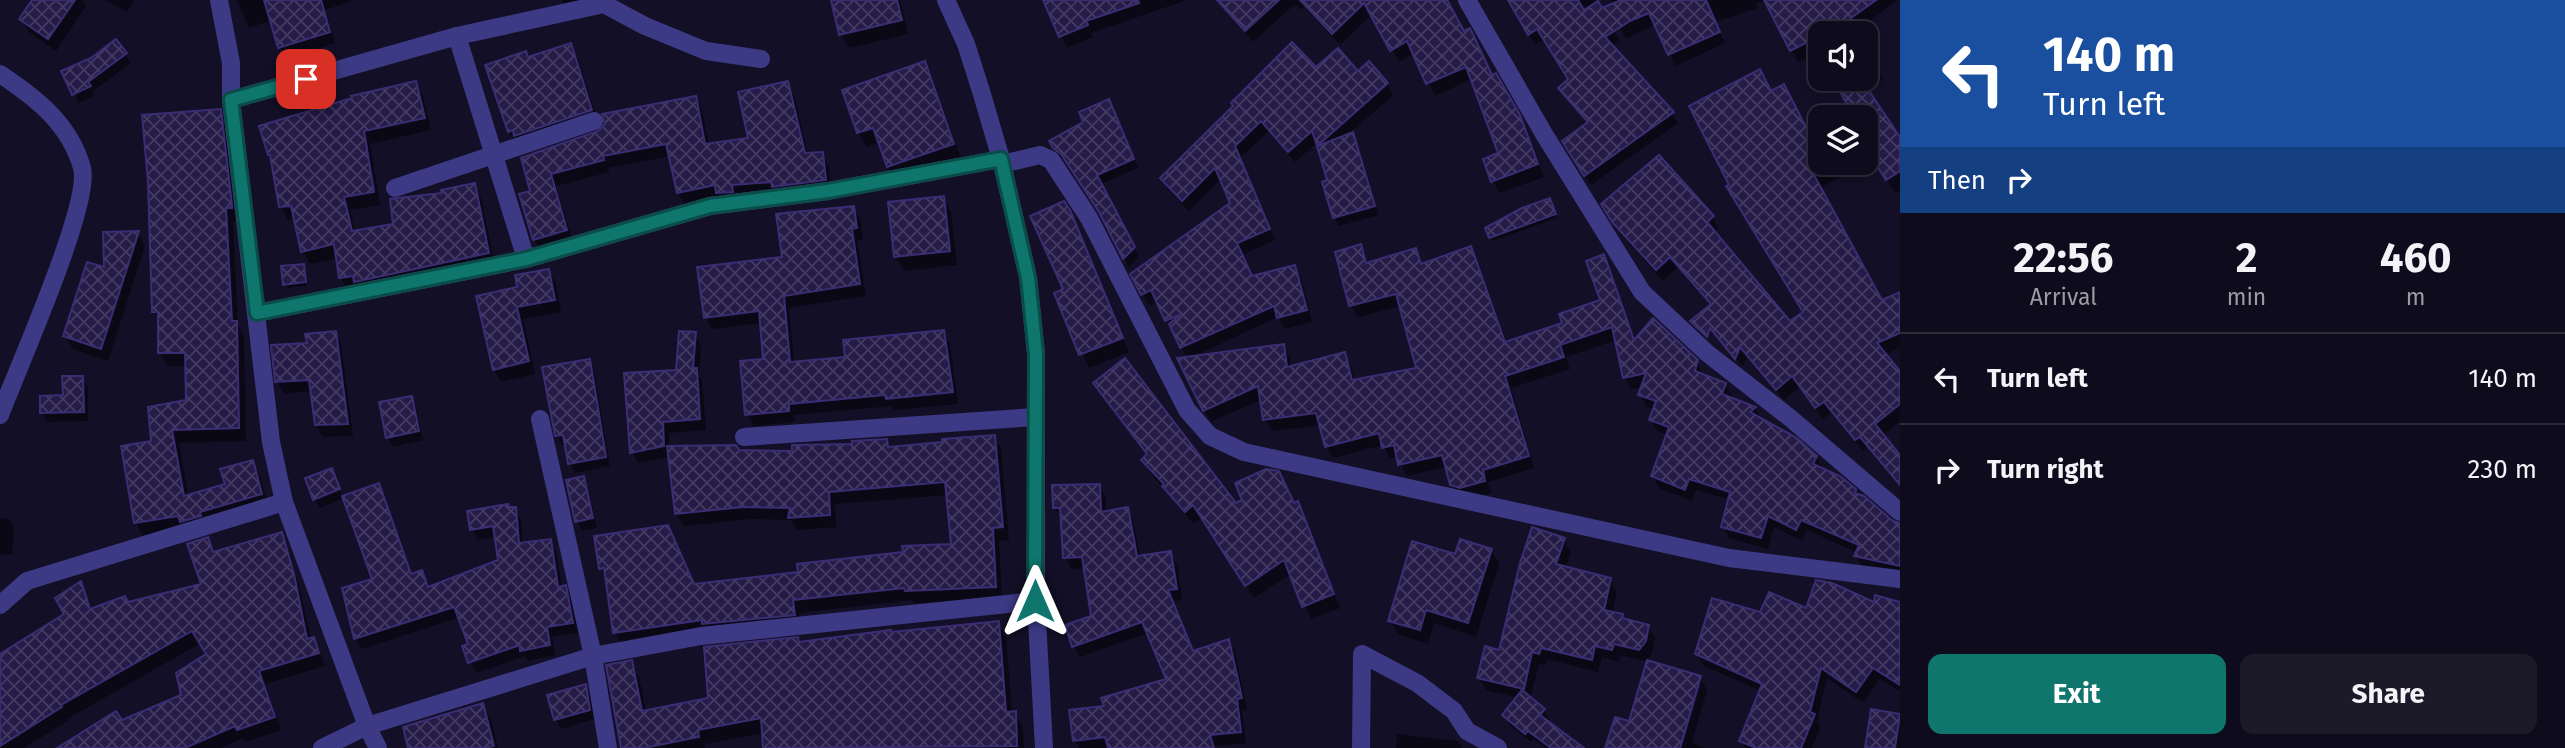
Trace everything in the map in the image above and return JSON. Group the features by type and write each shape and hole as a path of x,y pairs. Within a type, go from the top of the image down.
{"street":[{"path":"219,0 231,63 231,100 271,442 284,502 367,726 378,748"},
{"path":"946,0 966,44 1002,162 1028,278 1036,354 1035,601 1044,748"},
{"path":"1467,0 1544,134 1642,292 1707,353 1789,416 1900,512"},
{"path":"231,100 457,36 604,4 645,26 706,51 761,59"},
{"path":"457,36 526,259"},
{"path":"0,74 34,97 56,118 71,141 83,171 75,223 0,415"},
{"path":"395,188 594,121"},
{"path":"257,313 526,259 710,206 828,191 1040,155 1051,160 1089,218 1188,410 1210,436 1244,452 1729,558 1900,579"},
{"path":"744,437 1035,417"},
{"path":"540,419 593,656 608,748"},
{"path":"0,605 27,581 284,502"},
{"path":"322,748 367,726 593,656 701,636 1035,601"},
{"path":"1361,748 1362,654 1417,683 1454,711 1467,731 1498,748"}],"building":[{"path":"32,0 75,0 48,39 19,19"},
{"path":"264,0 321,0 330,32 278,48"},
{"path":"831,0 897,0 902,20 839,35"},
{"path":"1043,0 1138,0 1139,3 1086,21 1088,25 1059,37"},
{"path":"1217,0 1279,0 1245,31"},
{"path":"1300,0 1447,0 1464,31 1470,28 1492,75 1496,73 1520,115 1538,164 1491,182 1483,159 1498,153 1466,67 1426,84 1407,41 1390,51 1364,3 1332,34"},
{"path":"1508,0 1578,0 1584,10 1598,1 1602,8 1621,0 1706,0 1720,32 1668,55 1649,13 1605,37 1674,112 1584,176 1562,141 1588,122 1558,88 1568,79 1537,29 1528,35"},
{"path":"1764,0 1876,0 1851,18 1853,21 1808,21 1808,42 1790,51"},
{"path":"116,39 127,53 88,82 91,86 72,95 61,71 91,58"},
{"path":"1292,42 1316,67 1338,48 1358,71 1369,61 1388,83 1317,146 1312,131 1288,152 1261,121 1235,146 1270,229 1237,243 1252,276 1295,265 1307,310 1277,318 1274,306 1180,348 1169,324 1180,315 1165,321 1151,290 1141,295 1130,274 1230,203 1215,168 1182,201 1160,178 1233,106 1231,103"},
{"path":"571,43 592,110 514,136 513,130 508,132 485,65 526,51 528,57"},
{"path":"925,61 954,144 887,167 873,128 857,133 842,90"},
{"path":"1760,69 1771,91 1784,84 1808,131 1808,175 1814,175 1882,300 1900,292 1900,333 1877,343 1900,371 1900,404 1875,424 1900,455 1900,485 1860,437 1855,440 1824,402 1815,408 1792,376 1776,390 1740,347 1735,359 1710,328 1707,337 1690,321 1711,304 1670,257 1656,270 1612,222 1601,204 1659,155 1714,216 1707,222 1790,321 1803,312 1726,186 1729,185 1689,106"},
{"path":"416,81 425,118 364,131 374,192 344,197 352,231 393,224 390,199 442,193 441,190 475,183 489,253 354,282 353,276 339,278 334,244 301,252 291,206 279,207 270,155 259,126 352,98 351,96"},
{"path":"788,81 805,153 823,152 826,180 772,187 771,182 732,185 733,192 716,193 715,185 677,193 666,144 603,156 604,160 551,174 567,230 533,240 519,194 530,191 521,158 598,131 605,124 602,114 696,96 705,144 748,138 738,92"},
{"path":"1840,91 1869,91 1900,137 1900,171 1886,180 1878,168 1878,105 1847,105"},
{"path":"1109,99 1134,159 1097,175 1135,247 1123,259 1099,212 1061,154 1049,141 1083,122 1079,112"},
{"path":"221,109 232,205 232,208 226,208 232,321 237,321 239,428 172,430 184,496 225,484 220,469 253,460 262,494 200,512 201,516 180,522 178,516 134,523 121,446 151,441 148,407 186,400 185,353 158,353 158,312 152,312 148,182 142,115"},
{"path":"1353,132 1375,206 1333,218 1322,182 1327,180 1317,146"},
{"path":"944,196 950,251 894,257 888,202"},
{"path":"1550,198 1556,214 1489,238 1485,228 1522,208"},
{"path":"1064,201 1123,338 1079,355 1054,293 1063,289 1030,216"},
{"path":"854,206 857,228 852,229 860,284 784,296 790,362 845,357 843,340 944,330 953,392 789,404 789,411 745,415 740,361 763,359 759,311 704,318 697,267 782,257 776,214"},
{"path":"139,231 101,349 63,336 87,262 104,267 103,232"},
{"path":"1361,244 1366,263 1416,248 1421,264 1471,246 1505,342 1562,323 1559,314 1600,300 1586,261 1604,254 1634,340 1653,318 1698,360 1695,371 1726,383 1722,394 1756,407 1750,412 1797,438 1817,456 1813,464 1840,476 1856,489 1855,493 1864,496 1893,521 1900,523 1900,566 1854,556 1859,545 1801,520 1796,530 1768,516 1761,538 1721,527 1730,492 1689,479 1685,490 1651,476 1669,427 1649,420 1656,401 1638,395 1646,373 1623,378 1612,327 1560,345 1564,357 1505,376 1529,456 1483,470 1485,481 1460,488 1450,485 1442,455 1398,465 1394,445 1382,448 1379,433 1325,447 1316,413 1263,420 1258,386 1203,411 1177,358 1284,344 1287,367 1345,352 1352,380 1416,368 1396,294 1349,306 1335,252"},
{"path":"304,264 306,282 283,285 281,266"},
{"path":"549,269 555,300 517,307 529,361 493,370 476,296 517,287 515,275"},
{"path":"336,331 348,424 315,425 309,380 275,382 271,345 307,343 305,334"},
{"path":"679,331 696,332 693,368 697,368 700,419 663,422 664,446 630,453 624,373 676,370"},
{"path":"1125,358 1236,503 1242,500 1235,483 1266,469 1279,471 1294,503 1298,501 1334,594 1302,607 1284,560 1245,586 1193,505 1185,512 1141,460 1147,454 1093,383"},
{"path":"590,359 606,457 568,464 563,435 555,436 542,367"},
{"path":"62,376 83,376 84,412 40,413 40,396 63,395"},
{"path":"412,396 419,431 386,438 379,402"},
{"path":"995,435 1003,527 993,528 996,587 905,591 904,588 793,600 795,615 702,624 702,620 613,633 604,568 599,569 594,536 668,525 694,584 798,572 797,564 903,552 902,546 951,544 945,482 829,492 830,515 788,518 790,508 743,507 675,514 667,446 736,445 739,450 792,451 792,445 852,444 852,441 887,439 888,447"},
{"path":"332,468 340,489 313,500 305,478"},
{"path":"584,476 593,518 575,522 566,480"},
{"path":"379,483 411,574 422,570 428,587 498,560 493,526 470,530 467,511 508,504 509,507 516,507 519,543 551,539 558,587 566,585 573,623 547,627 550,645 520,651 520,645 468,663 462,646 468,644 454,607 354,639 342,588 372,579 342,496"},
{"path":"1100,484 1101,512 1128,507 1137,556 1171,551 1177,589 1168,590 1193,651 1229,639 1242,698 1237,699 1241,732 1210,735 1214,748 1108,748 1105,737 1073,741 1069,710 1104,706 1101,698 1166,679 1142,622 1072,647 1065,625 1091,616 1082,557 1063,558 1060,508 1053,508 1052,485"},
{"path":"1532,527 1565,538 1556,564 1611,578 1604,610 1623,614 1622,618 1649,625 1646,641 1639,650 1614,644 1612,650 1595,646 1592,660 1541,648 1539,654 1532,652 1524,689 1477,678 1485,646 1499,650 1520,563"},
{"path":"282,532 294,574 307,639 314,637 319,653 259,671 275,717 237,730 235,726 185,748 57,748 116,711 122,720 181,695 176,673 206,654 192,631 61,705 62,707 0,746 0,654 64,614 55,598 81,581 90,609 125,596 128,602 201,584 187,544 208,537 213,552"},
{"path":"1460,539 1492,549 1468,623 1426,610 1420,630 1388,621 1412,541 1455,554"},
{"path":"1816,580 1832,583 1874,602 1875,595 1900,602 1900,685 1873,668 1856,692 1821,668 1810,712 1815,714 1801,748 1756,748 1739,741 1762,684 1695,654 1712,598 1760,612 1769,592 1806,608"},
{"path":"999,621 1006,712 1016,711 1017,746 763,748 761,718 698,730 699,737 644,748 621,748 606,665 632,660 642,711 708,698 704,647 798,637 799,642 891,630"},
{"path":"1647,660 1701,676 1680,748 1605,748 1615,717 1629,721"},
{"path":"586,684 590,710 554,720 547,695"},
{"path":"1522,690 1545,709 1540,715 1584,748 1551,748 1528,731 1525,734 1502,715"},
{"path":"483,703 494,746 408,748 403,727"},
{"path":"1871,709 1900,714 1895,748 1865,748"}],"route":[{"path":"306,79 231,100 257,313 526,259 710,206 828,191 1001,159 1028,278 1036,354 1035,601"}]}
